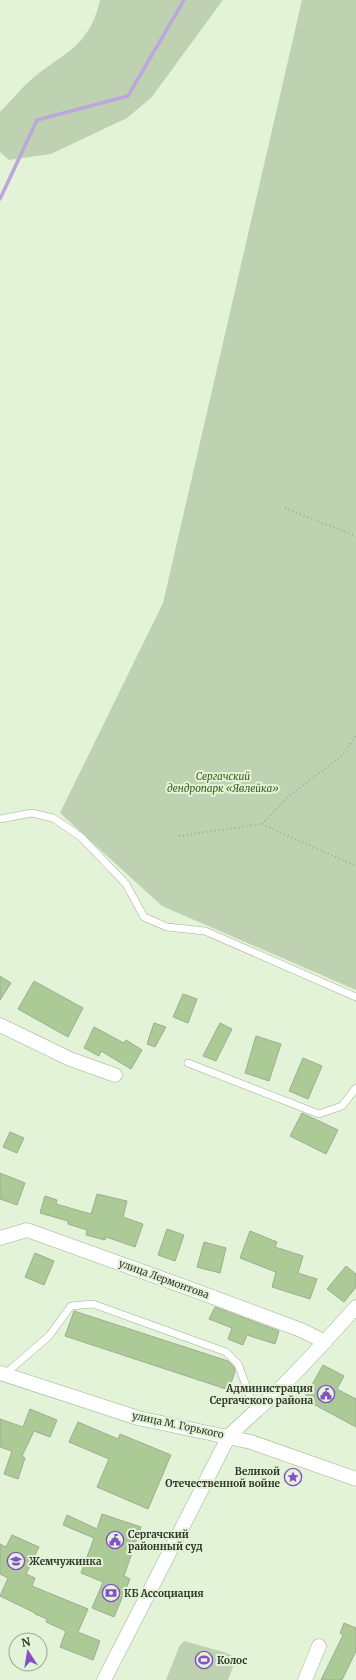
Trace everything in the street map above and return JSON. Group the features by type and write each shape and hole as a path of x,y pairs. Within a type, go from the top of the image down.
{"street":[{"path":"0,1026 70,1059 115,1075"},
{"name":"улица Лермонтова","path":"0,1238 27,1230 301,1330 325,1342"},
{"path":"104,1680 228,1436 255,1410 269,1399 325,1342 356,1307"},
{"name":"улица М. Горького","path":"2,1374 138,1418 251,1442 356,1479"},
{"path":"305,1680 319,1646"}],"lane":[{"path":"0,819 32,813 53,818 80,837 126,884 144,917 168,927 205,931 356,998"},
{"path":"188,1063 319,1114 342,1106 356,1088"},
{"path":"2,1374 49,1336 71,1306 94,1304 226,1352 238,1364 255,1410"}],"path":[{"path":"285,508 356,536"},
{"path":"262,824 290,795 343,755 356,736"},
{"path":"179,836 262,824 356,866"}],"green space":[{"path":"100,0 223,0 151,98 127,118 51,154 9,160 0,152 0,112 34,77 76,46 90,27 96,15"},
{"name":"Сергачский дендропарк «Явлейка»","path":"302,0 356,0 356,990 162,906 60,813 163,603"},
{"name":"Колос","path":"184,1641 227,1653 233,1657 234,1664 228,1680 166,1680 179,1647"}],"building":[{"path":"0,976 11,983 0,1000"},
{"path":"34,981 83,1008 68,1037 18,1009"},
{"path":"183,994 197,999 188,1023 173,1017"},
{"path":"154,1023 166,1027 155,1047 147,1044"},
{"path":"220,1023 232,1029 216,1061 203,1056"},
{"path":"94,1027 124,1043 126,1040 142,1050 131,1069 101,1051 99,1056 84,1048"},
{"path":"256,1036 281,1044 269,1081 245,1073"},
{"path":"303,1058 322,1066 308,1099 289,1091"},
{"path":"302,1113 338,1130 326,1154 290,1136"},
{"path":"10,1132 24,1138 17,1153 3,1147"},
{"path":"0,1173 25,1183 17,1205 0,1199"},
{"path":"97,1194 127,1201 123,1217 143,1224 135,1247 106,1237 105,1240 86,1235 87,1230 68,1224 68,1221 40,1213 45,1196 57,1200 56,1204 91,1214"},
{"path":"167,1229 184,1235 175,1261 158,1255"},
{"path":"250,1231 277,1242 275,1247 303,1256 298,1273 317,1279 310,1299 272,1287 276,1272 240,1258"},
{"path":"204,1242 226,1248 220,1273 197,1267"},
{"path":"35,1253 54,1261 44,1285 25,1277"},
{"path":"346,1266 356,1274 356,1287 344,1302 327,1289"},
{"path":"215,1307 279,1331 275,1344 247,1335 243,1345 228,1339 232,1328 209,1319"},
{"path":"74,1311 228,1361 234,1367 235,1371 229,1390 65,1336"},
{"name":"Администрация Сергачского района","path":"323,1365 344,1376 337,1389 356,1399 356,1427 304,1399"},
{"path":"30,1409 57,1420 50,1437 34,1431 22,1456 25,1458 18,1479 4,1474 12,1451 0,1447 0,1419 23,1427"},
{"path":"78,1422 118,1439 120,1434 171,1455 148,1509 97,1487 109,1459 69,1442"},
{"path":"102,1514 141,1527 124,1576 130,1579 114,1617 92,1608 103,1582 81,1573 94,1538 63,1525 67,1515 97,1529"},
{"path":"12,1535 39,1547 26,1574 35,1578 32,1586 88,1609 78,1632 100,1641 93,1660 60,1647 66,1631 46,1622 47,1619 0,1596 8,1578 0,1574 0,1544 6,1547"},
{"path":"344,1623 356,1628 356,1651 342,1680 321,1680 343,1635 340,1633"}],"waterway":[{"path":"0,199 37,120 128,96 184,0"}],"place":[{"name":"Администрация Сергачского района","path":"326,1394"},
{"name":"Великой Отечественной войне","path":"293,1477"},
{"name":"Сергачский районный суд","path":"115,1540"},
{"name":"Жемчужинка","path":"16,1561"},
{"name":"КБ Ассоциация","path":"111,1593"},
{"name":"Колос","path":"204,1660"}]}
